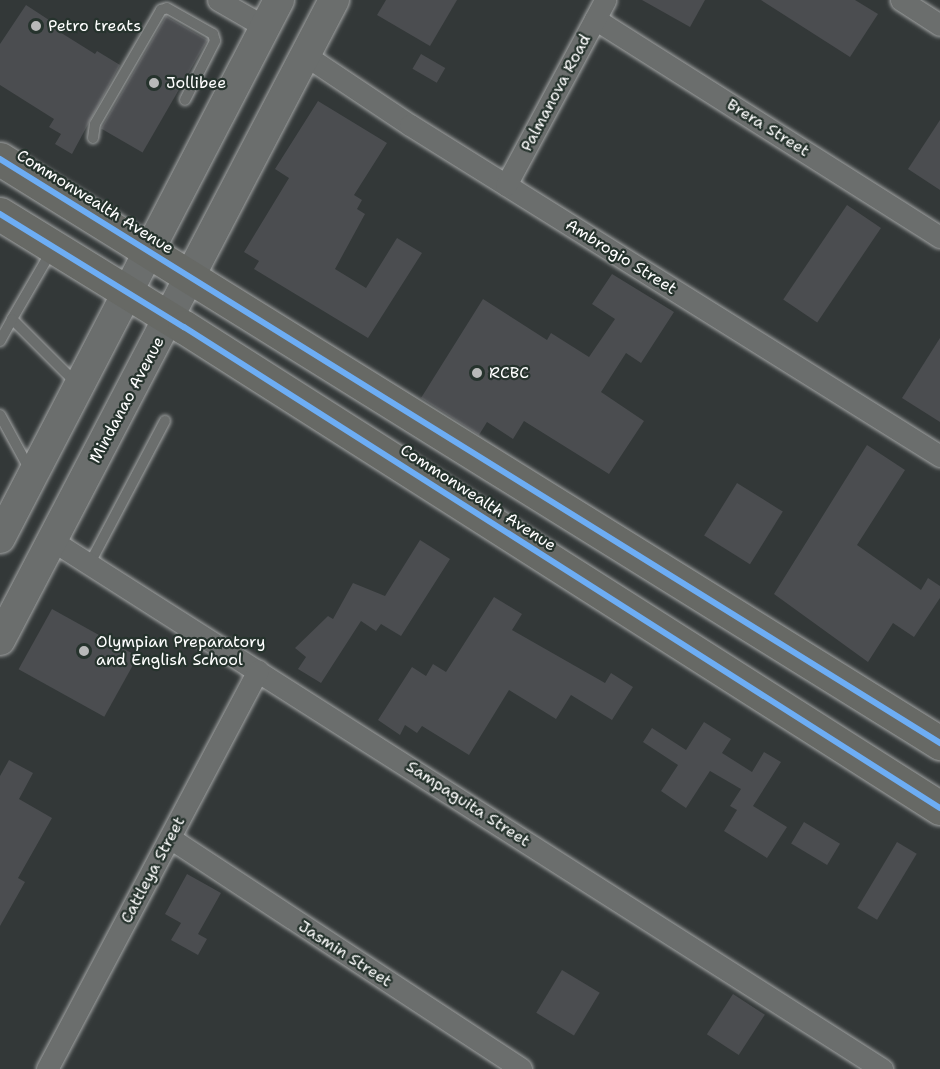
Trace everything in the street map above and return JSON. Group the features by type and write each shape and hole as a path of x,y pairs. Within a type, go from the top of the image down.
{"main road":[{"path":"1,532 279,0"},
{"name":"Mindanao Avenue","path":"0,639 191,278 334,0"},
{"path":"265,27 305,56"},
{"name":"Commonwealth Avenue","path":"0,159 940,743"},
{"name":"Commonwealth Avenue","path":"0,214 170,318 940,808"}],"street":[{"path":"218,0 265,27"},
{"name":"Palmanova Road","path":"506,185 605,0"},
{"path":"901,0 940,25"},
{"name":"Brera Street","path":"595,19 940,237"},
{"name":"Ambrogio Street","path":"305,56 506,185 940,456"},
{"name":"Sampaguita Street","path":"53,541 882,1069"},
{"name":"Cattleya Street","path":"47,1069 258,670"},
{"name":"Jasmin Street","path":"170,838 499,1063 521,1069"}],"lane":[{"path":"93,138 95,124 162,10 167,8 213,34 215,41 185,100"},
{"path":"0,341 54,247"},
{"path":"12,319 77,384"},
{"path":"0,415 32,474"},
{"path":"89,565 165,421"}],"building":[{"path":"386,0 457,0 430,46 377,15"},
{"path":"642,0 705,0 690,27"},
{"path":"761,0 855,0 878,14 850,57"},
{"path":"26,5 49,20 47,24 95,54 97,51 120,65 72,154 55,144 61,134 49,127 54,119 0,85 0,44"},
{"name":"Jollibee","path":"166,16 208,40 143,153 101,129"},
{"path":"421,54 445,68 437,83 412,69"},
{"path":"318,101 387,143 354,195 362,200 357,209 365,214 335,269 366,288 397,238 422,253 368,338 254,269 259,261 244,252 289,178 275,169"},
{"path":"940,120 940,190 908,169"},
{"path":"847,205 881,228 817,322 783,300"},
{"path":"612,274 674,312 641,363 626,353 601,392 644,421 609,474 524,421 513,439 487,422 479,435 421,398 483,299 547,340 551,333 589,357 615,319 592,304"},
{"path":"940,338 940,422 902,398"},
{"path":"867,445 905,470 857,545 921,590 928,578 940,586 940,598 914,637 893,623 868,662 774,594"},
{"path":"737,483 783,512 750,564 704,536"},
{"path":"420,540 450,559 401,636 381,624 376,631 361,621 321,683 298,669 306,657 295,648 328,616 333,619 353,583 385,596"},
{"path":"494,597 522,614 512,630 605,683 611,673 633,687 612,720 571,695 556,719 509,690 469,755 422,726 417,733 405,725 400,735 378,720 412,667 426,676 433,664 446,672"},
{"path":"52,609 138,657 104,717 19,669"},
{"path":"704,722 731,739 722,753 752,772 764,752 781,762 753,806 787,827 767,858 724,831 737,810 730,806 741,789 710,771 686,808 661,791 678,765 643,742 652,728 686,750"},
{"path":"9,760 33,773 19,799 52,818 18,878 25,882 0,926 0,776"},
{"path":"804,822 840,844 827,865 791,843"},
{"path":"897,842 917,854 877,920 857,908"},
{"path":"187,874 221,893 198,934 207,939 198,955 171,940 181,923 165,914"},
{"path":"562,970 600,993 574,1036 536,1013"},
{"path":"733,994 765,1015 739,1055 707,1034"}],"cycle path":[{"path":"0,159 940,743"},
{"path":"0,214 184,327 940,808"}],"place":[{"name":"Petro treats","path":"36,26"},
{"name":"Jollibee","path":"154,83"},
{"name":"RCBC","path":"477,373"},
{"name":"Olympian Preparatory and English School","path":"84,651"}]}
